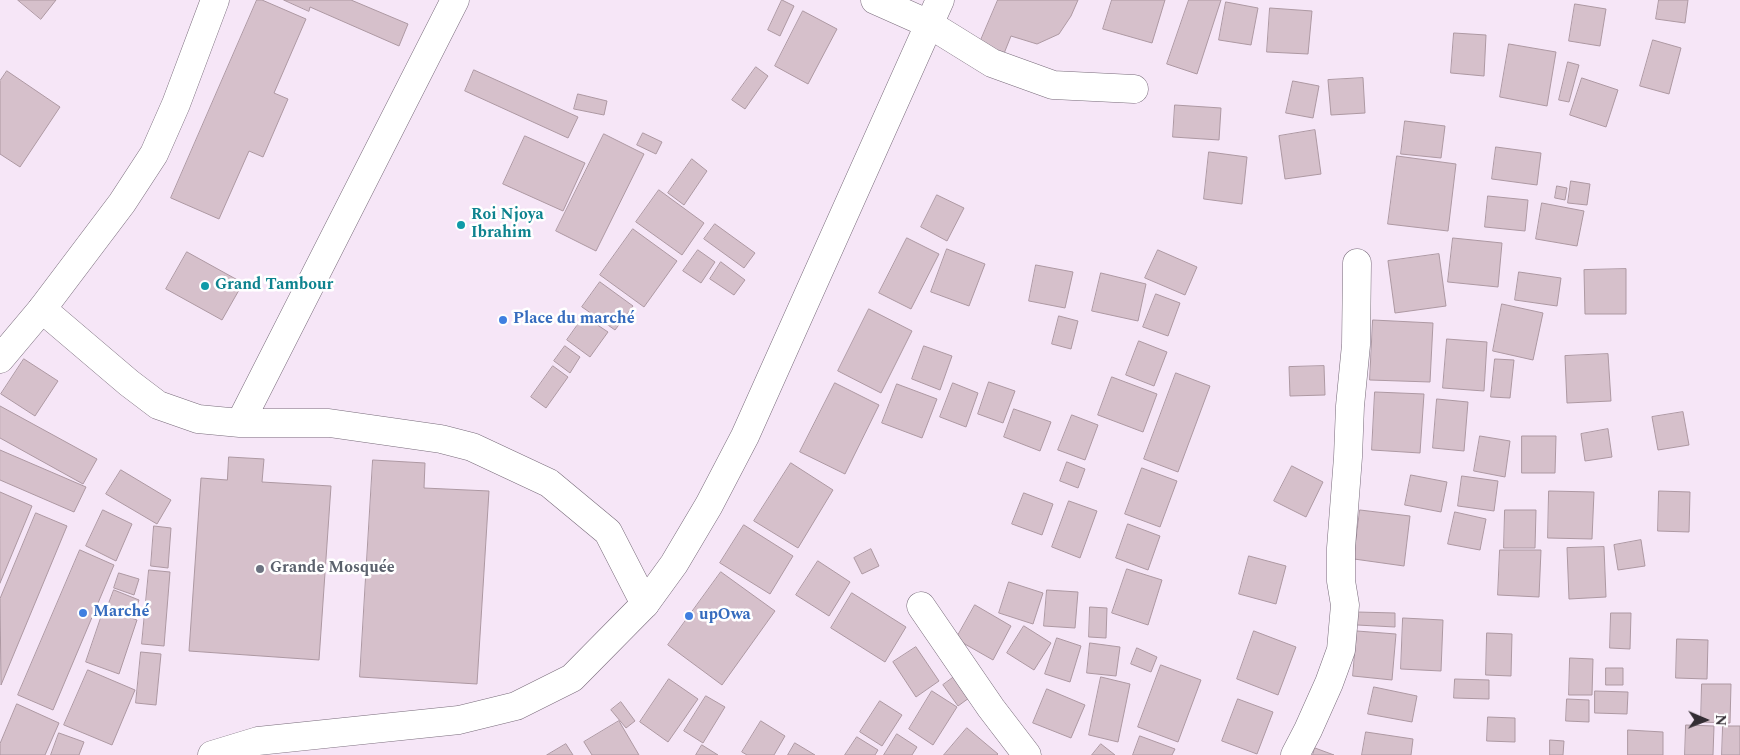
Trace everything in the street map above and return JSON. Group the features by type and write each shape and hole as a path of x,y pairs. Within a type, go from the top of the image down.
{"street":[{"path":"0,359 42,309 122,203 154,154 176,104 215,0"},
{"path":"240,424 455,0"},
{"path":"875,0 934,12 992,63 1053,85 1134,88"},
{"path":"212,755 258,742 459,720 516,706 572,678 645,604 674,564 709,505 745,436 934,12"},
{"path":"1295,755 1329,683 1341,650 1345,605 1341,581 1341,548 1350,406 1356,346 1357,263"},
{"path":"42,309 128,383 158,404 198,419 240,424 329,423 440,439 472,447 549,483 608,532 645,604"},
{"path":"921,606 991,708 1028,755"}],"building":[{"path":"18,0 56,0 41,19"},
{"path":"257,0 262,0 306,19 274,93 288,99 263,157 249,151 219,219 171,198"},
{"path":"284,0 351,0 408,24 399,46 310,7 309,11"},
{"path":"782,0 794,6 780,36 768,30"},
{"path":"998,0 1078,0 1071,16 1059,34 1037,44 1011,36 1003,56 978,47"},
{"path":"1112,0 1165,0 1152,43 1103,29"},
{"path":"1189,0 1221,0 1197,74 1167,64"},
{"path":"1659,0 1688,0 1685,23 1656,19"},
{"path":"1226,2 1258,8 1251,45 1219,40"},
{"path":"1575,4 1606,9 1600,46 1569,41"},
{"path":"1270,8 1312,11 1308,54 1267,52"},
{"path":"803,11 837,29 808,84 775,66"},
{"path":"1454,33 1486,35 1484,76 1451,73"},
{"path":"1653,40 1681,48 1669,94 1640,86"},
{"path":"1509,44 1556,52 1547,106 1500,97"},
{"path":"1568,62 1579,65 1569,102 1559,100"},
{"path":"756,67 768,76 745,109 732,100"},
{"path":"474,70 578,117 568,138 465,91"},
{"path":"7,71 60,107 20,167 0,154 0,81"},
{"path":"1363,78 1365,113 1331,115 1328,80"},
{"path":"1582,78 1618,90 1606,127 1570,115"},
{"path":"1293,81 1319,86 1313,118 1286,113"},
{"path":"578,94 607,101 604,115 574,109"},
{"path":"1175,105 1221,108 1219,140 1173,137"},
{"path":"1405,121 1445,126 1441,158 1401,154"},
{"path":"1315,130 1321,174 1285,179 1279,136"},
{"path":"643,133 662,142 656,154 637,145"},
{"path":"604,134 644,154 596,251 556,231"},
{"path":"525,136 585,163 563,211 503,184"},
{"path":"1496,147 1541,153 1537,185 1492,179"},
{"path":"1209,152 1247,157 1242,204 1204,199"},
{"path":"1397,156 1456,164 1448,231 1388,224"},
{"path":"692,159 707,171 684,205 668,193"},
{"path":"1571,181 1590,184 1587,205 1568,203"},
{"path":"1557,186 1567,188 1565,200 1555,198"},
{"path":"659,190 704,223 682,255 636,222"},
{"path":"937,195 964,208 947,241 921,227"},
{"path":"1488,196 1528,200 1525,231 1485,227"},
{"path":"1542,203 1584,211 1577,246 1536,239"},
{"path":"715,224 755,253 744,268 704,239"},
{"path":"633,229 677,261 644,307 600,275"},
{"path":"907,238 939,254 911,309 879,293"},
{"path":"1453,238 1502,243 1498,287 1448,282"},
{"path":"947,249 985,264 969,306 931,292"},
{"path":"698,250 715,262 701,283 683,271"},
{"path":"1158,250 1197,267 1185,295 1145,278"},
{"name":"Grand Tambour","path":"187,252 243,283 222,320 166,289"},
{"path":"1439,254 1446,306 1395,313 1388,261"},
{"path":"721,262 745,280 734,295 710,279"},
{"path":"1036,265 1073,272 1065,308 1029,301"},
{"path":"1626,269 1626,314 1585,314 1584,270"},
{"path":"1519,272 1561,278 1557,306 1515,300"},
{"path":"1101,273 1146,284 1138,321 1092,311"},
{"path":"600,282 633,306 615,330 582,307"},
{"path":"1156,294 1180,303 1168,336 1143,327"},
{"path":"1502,304 1543,313 1533,360 1493,351"},
{"path":"869,309 912,331 881,393 838,371"},
{"path":"584,316 608,332 590,357 567,340"},
{"path":"1059,316 1078,321 1071,349 1052,344"},
{"path":"1373,320 1433,323 1430,382 1370,380"},
{"path":"1447,339 1487,342 1484,391 1443,388"},
{"path":"1139,341 1167,352 1154,386 1126,375"},
{"path":"565,346 580,357 570,373 554,361"},
{"path":"924,346 952,356 940,390 912,379"},
{"path":"1608,354 1611,401 1567,403 1565,356"},
{"path":"24,359 58,381 35,416 1,394"},
{"path":"1495,359 1514,360 1510,398 1491,397"},
{"path":"553,366 568,377 546,408 531,397"},
{"path":"1324,366 1325,395 1290,396 1289,367"},
{"path":"1176,373 1210,386 1178,472 1144,459"},
{"path":"1112,377 1157,394 1143,432 1098,415"},
{"path":"989,382 1015,391 1003,423 978,414"},
{"path":"835,383 879,405 845,474 800,452"},
{"path":"953,383 978,393 966,427 940,417"},
{"path":"897,384 937,399 922,438 882,423"},
{"path":"1375,392 1424,394 1420,453 1372,450"},
{"path":"1437,399 1468,402 1464,451 1433,448"},
{"path":"0,406 97,459 83,484 0,438"},
{"path":"1014,409 1051,422 1040,451 1004,437"},
{"path":"1683,412 1689,445 1658,450 1652,417"},
{"path":"1072,415 1098,425 1085,460 1058,450"},
{"path":"1608,429 1612,457 1585,461 1581,434"},
{"path":"1480,436 1510,441 1505,477 1474,471"},
{"path":"1522,436 1556,436 1555,473 1522,473"},
{"path":"0,450 86,487 74,512 0,480"},
{"name":"Grande Mosquée","path":"229,457 264,459 262,482 331,486 319,660 189,651 201,478 227,480"},
{"path":"373,460 425,463 424,488 489,491 477,684 360,677"},
{"path":"1067,462 1085,469 1078,488 1060,481"},
{"path":"791,463 833,490 798,548 754,521"},
{"path":"1292,466 1323,482 1306,517 1274,501"},
{"path":"1142,468 1177,481 1160,527 1125,514"},
{"path":"121,470 171,500 157,524 106,494"},
{"path":"1411,475 1447,482 1441,512 1405,505"},
{"path":"1462,476 1498,481 1494,511 1458,506"},
{"path":"1549,491 1594,492 1592,539 1548,538"},
{"path":"1659,491 1690,492 1689,532 1658,531"},
{"path":"0,492 32,506 0,583"},
{"path":"1024,493 1053,504 1042,535 1012,524"},
{"path":"1069,501 1097,511 1080,558 1052,547"},
{"path":"103,510 132,524 116,561 86,546"},
{"path":"1360,510 1410,516 1404,566 1354,559"},
{"path":"1505,510 1536,510 1535,548 1504,548"},
{"path":"1455,512 1486,519 1480,550 1448,544"},
{"path":"36,513 67,526 1,685 0,599"},
{"path":"1128,524 1160,536 1148,570 1116,558"},
{"path":"744,525 793,556 770,594 720,563"},
{"path":"154,526 171,528 168,568 151,566"},
{"path":"1641,540 1645,566 1618,570 1614,545"},
{"path":"1604,547 1606,597 1569,599 1567,548"},
{"path":"871,549 879,566 862,574 854,558"},
{"path":"80,550 114,565 53,710 18,695"},
{"path":"1500,550 1541,550 1539,597 1498,595"},
{"path":"1249,556 1286,566 1276,604 1239,594"},
{"path":"818,561 850,582 829,616 796,595"},
{"path":"1127,569 1162,580 1148,625 1112,613"},
{"path":"149,570 170,572 164,646 142,644"},
{"path":"721,572 775,611 722,685 668,645"},
{"path":"119,573 139,579 134,595 114,588"},
{"path":"1009,582 1043,593 1033,624 999,613"},
{"path":"114,590 139,600 133,616 108,606"},
{"path":"1047,590 1078,592 1075,628 1044,626"},
{"path":"852,593 906,627 885,662 831,628"},
{"path":"975,605 1011,626 993,660 956,639"},
{"path":"1090,607 1107,608 1106,638 1089,637"},
{"path":"104,609 137,620 119,674 86,662"},
{"path":"1357,612 1395,613 1395,627 1357,625"},
{"path":"1611,613 1631,613 1630,649 1610,648"},
{"path":"1403,618 1443,620 1441,671 1401,669"},
{"path":"1024,626 1051,643 1034,670 1007,653"},
{"path":"1254,631 1296,647 1278,695 1237,679"},
{"path":"1357,631 1396,634 1392,680 1353,676"},
{"path":"1487,633 1512,634 1511,676 1486,675"},
{"path":"1057,638 1081,646 1070,682 1045,674"},
{"path":"1677,639 1708,640 1707,679 1676,678"},
{"path":"1090,643 1120,647 1116,676 1087,673"},
{"path":"916,647 939,681 916,697 893,662"},
{"path":"1137,648 1157,657 1151,672 1131,664"},
{"path":"141,652 161,654 156,705 136,703"},
{"path":"1570,658 1593,659 1592,695 1569,695"},
{"path":"1161,665 1201,680 1178,742 1138,727"},
{"path":"1606,668 1623,668 1623,685 1606,685"},
{"path":"88,670 135,690 112,745 64,725"},
{"path":"954,677 969,698 958,706 943,685"},
{"path":"1101,677 1130,684 1118,742 1089,735"},
{"path":"669,679 698,699 668,742 640,722"},
{"path":"1455,679 1489,680 1489,699 1454,698"},
{"path":"1702,684 1731,684 1730,723 1701,722"},
{"path":"1374,687 1417,696 1412,722 1368,714"},
{"path":"1047,689 1085,705 1071,738 1033,723"},
{"path":"932,691 957,707 933,745 909,729"},
{"path":"1595,691 1628,692 1627,714 1595,713"},
{"path":"706,696 725,707 703,743 684,731"},
{"path":"1238,699 1273,712 1257,754 1222,741"},
{"path":"1567,699 1589,700 1589,722 1566,721"},
{"path":"880,701 902,715 882,746 860,732"},
{"path":"621,702 635,721 626,728 611,710"},
{"path":"17,704 59,723 45,755 0,755 0,744"},
{"path":"1488,717 1515,718 1515,742 1487,741"},
{"path":"619,721 639,755 592,755 584,742"},
{"path":"761,721 785,736 774,755 747,755 742,752"},
{"path":"1686,725 1714,726 1713,755 1685,755"},
{"path":"1723,726 1740,726 1740,755 1722,755"},
{"path":"967,728 998,754 944,755"},
{"path":"1628,730 1663,732 1663,755 1628,755"},
{"path":"1366,732 1413,739 1411,755 1362,755"},
{"path":"59,733 84,742 79,755 51,755"},
{"path":"897,734 917,747 912,755 884,755"},
{"path":"1140,736 1175,749 1172,755 1133,755"},
{"path":"857,737 878,750 875,755 845,755"},
{"path":"1550,740 1564,741 1563,755 1550,755"},
{"path":"795,743 815,755 788,755"},
{"path":"566,744 573,755 547,755"},
{"path":"1101,744 1115,755 1092,755"},
{"path":"702,745 718,755 696,755"},
{"path":"1315,748 1334,755 1313,755"}],"place":[{"name":"Roi Njoya Ibrahim","path":"461,225"},
{"name":"Grand Tambour","path":"205,286"},
{"name":"Place du marché","path":"503,320"},
{"name":"Grande Mosquée","path":"260,569"},
{"name":"Marché","path":"83,613"},
{"name":"upOwa","path":"689,616"}]}
